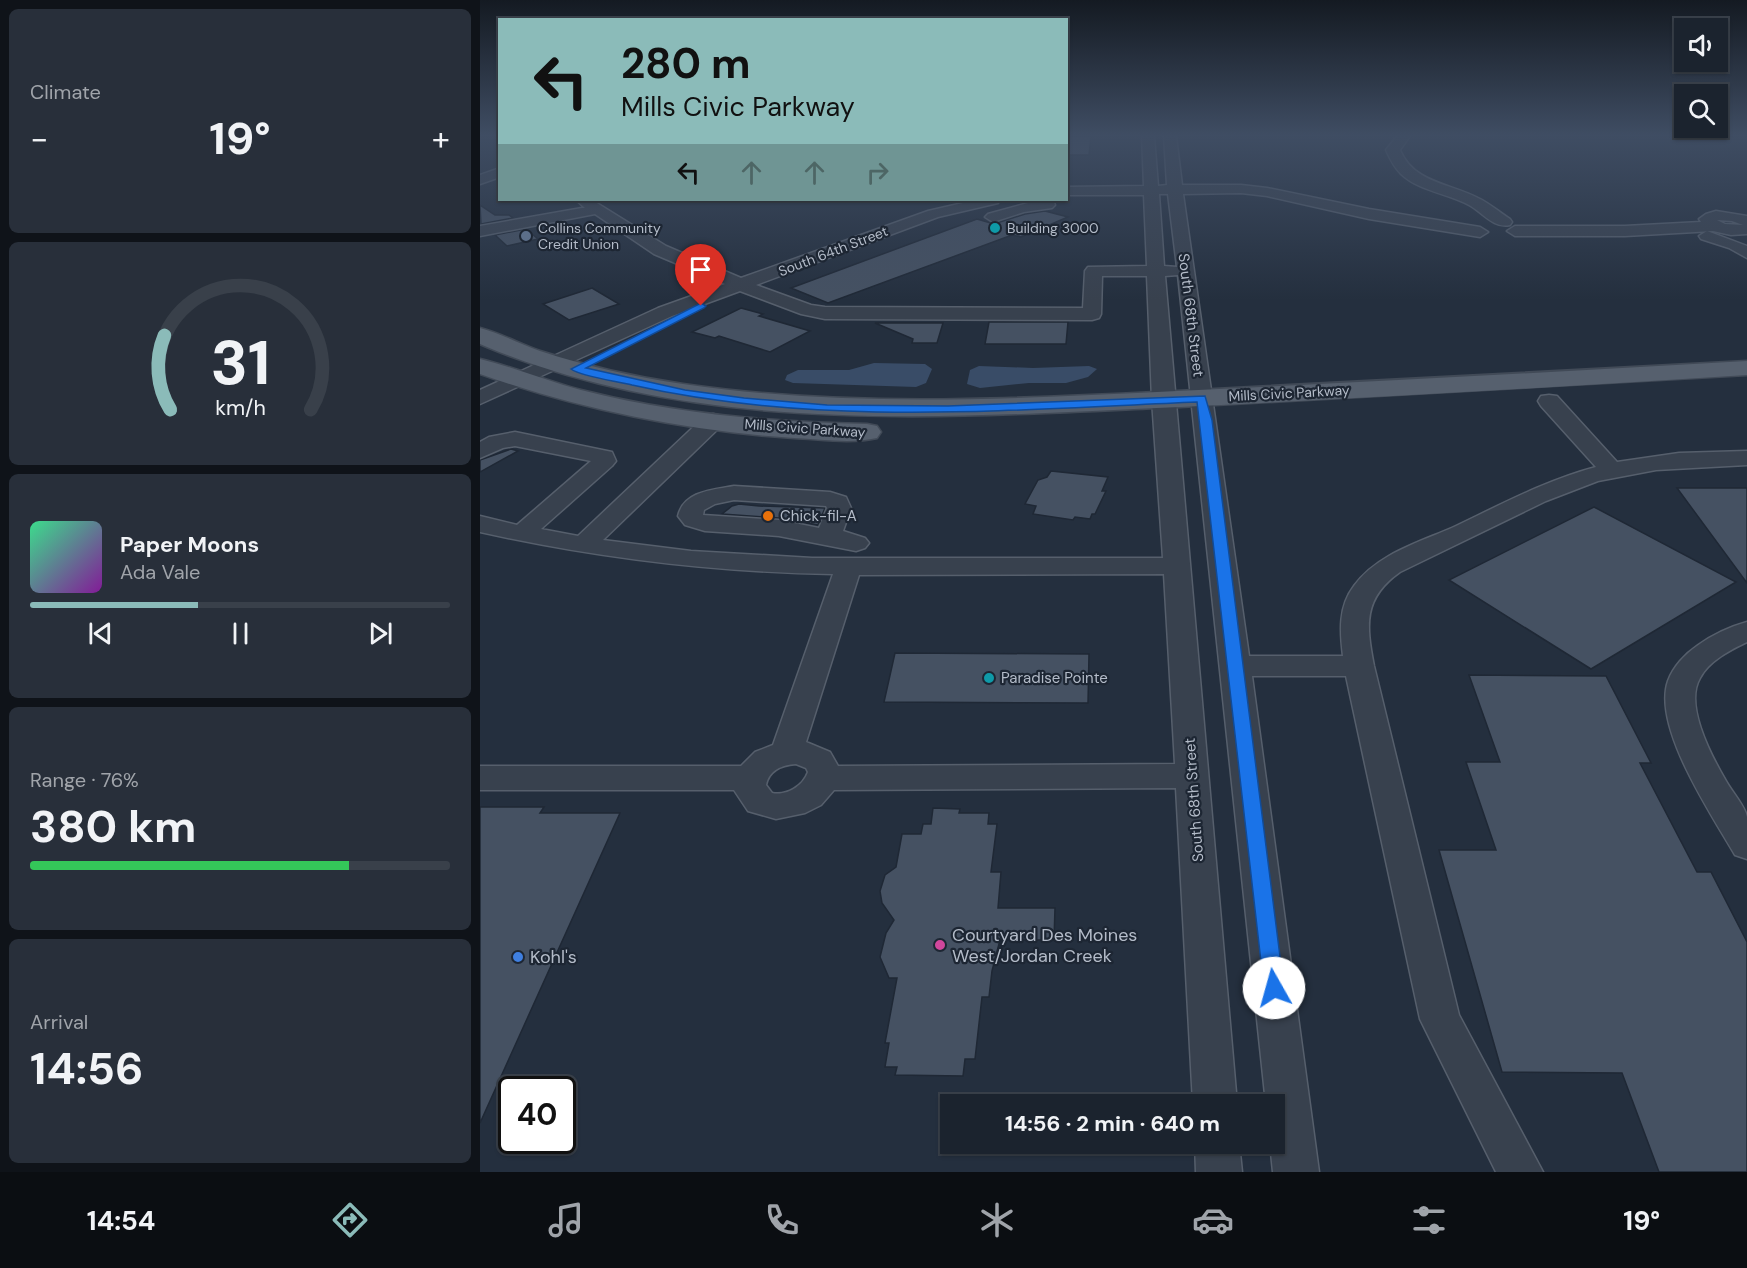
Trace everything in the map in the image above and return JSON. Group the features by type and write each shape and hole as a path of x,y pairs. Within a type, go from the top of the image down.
{"main road":[{"name":"Mills Civic Parkway","path":"480,335 498,344 565,366 685,394 827,408 1165,411"},
{"name":"Mills Civic Parkway","path":"480,366 531,383 622,406 713,421 816,431 909,433 1165,411 1747,368"},
{"name":"Mills Civic Parkway","path":"1204,409 1549,401 1747,389"}],"street":[{"path":"1068,191 1092,191"},
{"name":"South 68th Street","path":"1150,191 1214,1094"},
{"name":"South 68th Street","path":"1175,191 1236,666 1296,1172"},
{"path":"1256,191 1387,217 1479,225 1736,228"},
{"path":"1442,191 1457,198 1510,214 1580,226"},
{"path":"1387,217 1445,219 1464,213 1457,198"},
{"path":"1457,198 1479,225"},
{"path":"1457,198 1473,201 1511,226 1736,228"},
{"name":"South 64th Street","path":"480,418 531,383 743,285 933,214 989,201"},
{"path":"993,217 1047,202 1087,204"},
{"path":"480,231 519,223 560,219 591,204 660,250 807,310 825,313 1092,314 1094,271 1185,271"},
{"path":"1668,229 1709,236 1735,245 1747,253"},
{"name":"South 64th Street","path":"480,398 531,383"},
{"path":"1549,401 1612,471"},
{"path":"584,545 713,421"},
{"path":"480,451 497,442 515,439 604,457 604,461 598,467 522,533"},
{"path":"1520,1172 1440,1019 1359,666 1355,646 1357,606 1362,593 1371,581 1402,560 1567,484 1612,471 1686,458 1747,458"},
{"path":"734,493 830,499 837,502 839,508 830,532 853,554 813,536 779,528 705,523 694,520 690,516 691,510 705,499 734,493"},
{"path":"480,524 584,545 690,559 853,554 1177,566"},
{"path":"786,753 853,554"},
{"path":"1747,631 1713,648 1692,669 1683,680 1679,711 1696,753 1747,845"},
{"path":"1236,666 1359,666"},
{"path":"799,752 819,760 824,768 824,778 819,788 810,796 786,806 770,805 759,801 752,795 749,787 750,778 763,762 786,753 799,752"},
{"path":"824,778 1192,776"},
{"path":"480,778 750,778"},
{"path":"1218,1154 1219,1172"}],"water":[{"path":"874,363 925,364 932,369 926,383 916,387 793,383 785,380 787,375 798,370 849,370"},
{"path":"979,366 1033,368 1089,366 1097,369 1088,377 1066,383 1029,383 980,388 967,384 970,370"}],"building":[{"path":"480,205 495,215 509,215 513,218 481,224"},
{"path":"1045,211 1068,217 1021,237 1012,235 828,303 791,288 977,219 994,224 1025,214"},
{"path":"526,229 538,239 507,246 495,235"},
{"path":"592,288 619,304 569,320 543,304"},
{"path":"741,308 763,314 759,316 810,331 770,352 719,336 715,338 692,332"},
{"path":"989,322 1068,322 1066,344 985,344"},
{"path":"875,323 943,323 937,343 912,343 913,339"},
{"path":"511,449 518,451 480,472 480,460"},
{"path":"1051,471 1108,477 1102,491 1106,491 1095,514 1092,514 1090,519 1075,517 1073,520 1033,514 1036,506 1025,504 1038,480 1047,477"},
{"path":"1677,488 1747,488 1747,583"},
{"name":"Chick-fil-A","path":"739,504 825,508 818,525 779,518 722,514 732,506"},
{"path":"1594,507 1736,582 1591,669 1449,580"},
{"name":"Paradise Pointe","path":"895,653 1089,654 1088,703 884,702"},
{"path":"1469,675 1606,676 1651,763 1640,763 1697,872 1711,872 1747,942 1747,1172 1659,1172 1622,1073 1502,1072 1439,850 1496,850 1466,762 1500,762"},
{"name":"Kohl's","path":"480,807 544,807 540,813 620,813 501,1076 498,1076 498,1083 480,1123"},
{"name":"Courtyard Des Moines West/Jordan Creek","path":"933,808 960,809 959,813 989,813 988,824 997,824 991,872 1001,872 998,908 1055,908 1054,940 1000,940 992,971 989,997 982,997 975,1059 965,1059 963,1076 895,1075 897,1067 885,1067 889,1043 885,1043 897,978 889,978 880,957 886,933 894,920 882,903 880,891 885,875 896,867 902,834 921,834 923,824 931,824"}],"place":[{"name":"Building 3000","path":"995,228"},
{"name":"Collins Community Credit Union","path":"526,236"},
{"name":"Chick-fil-A","path":"768,516"},
{"name":"Paradise Pointe","path":"989,678"},
{"name":"Courtyard Des Moines West/Jordan Creek","path":"940,945"},
{"name":"Kohl's","path":"518,957"}],"route":[{"path":"701,306 576,369 685,394 744,402 827,408 948,409 1202,398 1274,988"}]}
